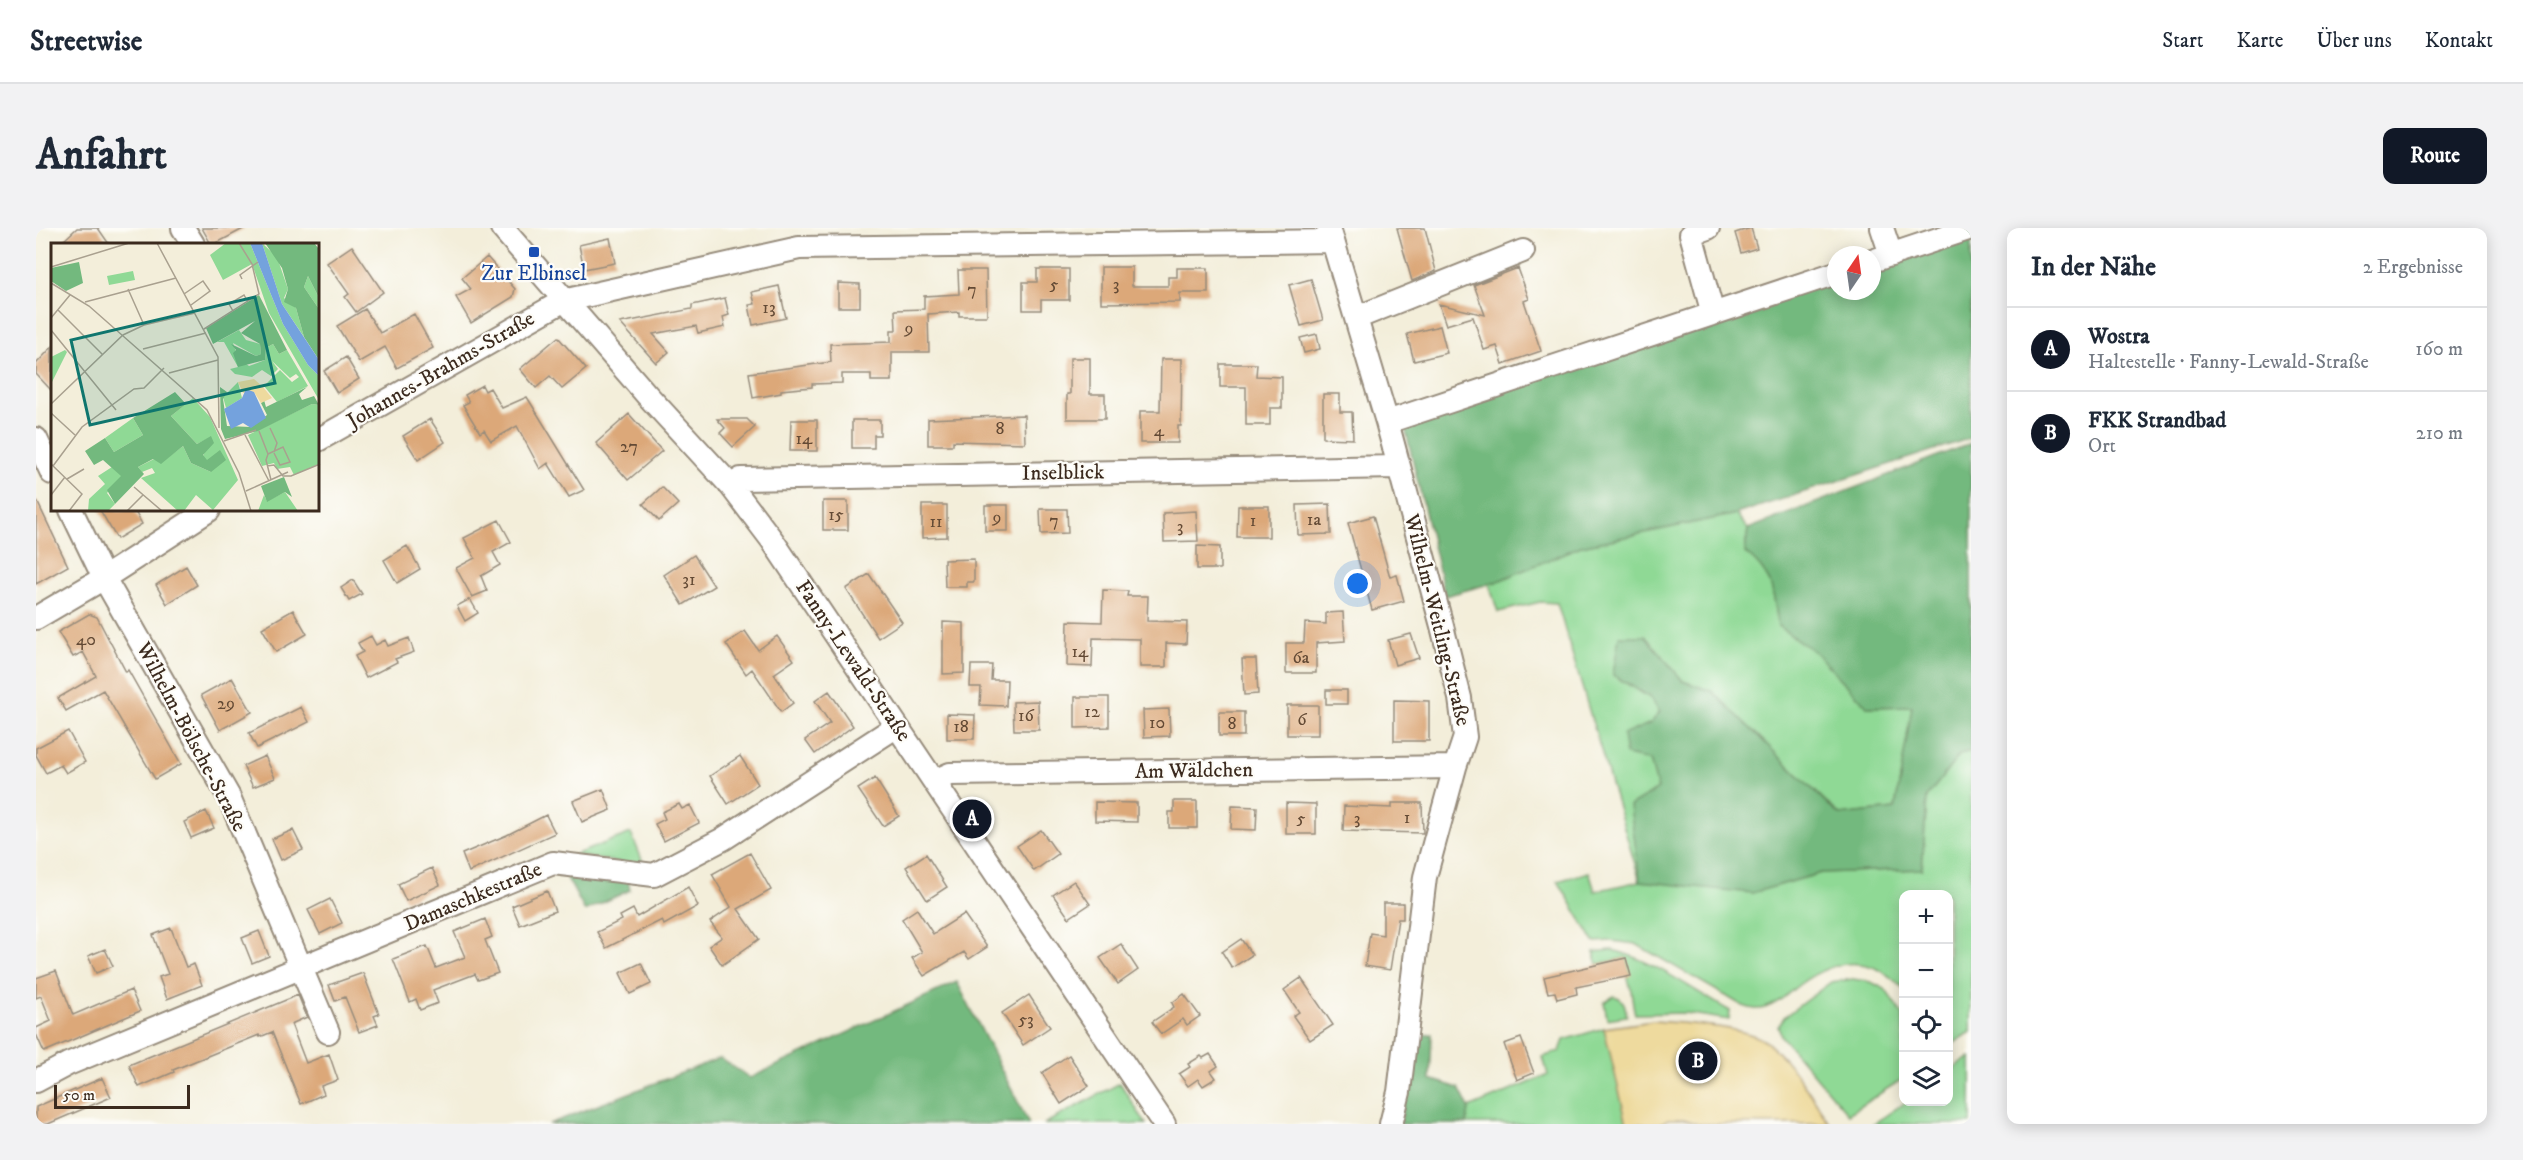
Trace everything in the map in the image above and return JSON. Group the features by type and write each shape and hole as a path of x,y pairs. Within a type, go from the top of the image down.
{"street":[{"path":"183,228 192,243"},
{"name":"Fanny-Lewald-Straße","path":"502,228 563,301 731,486 772,540 1164,1124"},
{"path":"1708,228 1691,234 1713,314"},
{"path":"1882,228 1882,258 1971,228"},
{"path":"563,301 797,238 1331,235"},
{"name":"Wilhelm-Weitling-Straße","path":"1331,235 1387,422 1397,467 1460,698 1465,737 1425,877 1399,1092 1391,1124"},
{"path":"1356,318 1523,251"},
{"path":"1387,422 1827,276"},
{"name":"Johannes-Brahms-Straße","path":"320,439 563,301"},
{"path":"36,439 51,471"},
{"name":"Inselblick","path":"731,486 741,479 1397,467"},
{"name":"Wilhelm-Bölsche-Straße","path":"72,512 104,579 229,797 328,1032"},
{"path":"36,618 104,579 206,512"},
{"name":"Damaschkestraße","path":"36,1081 68,1064 553,863 654,875 723,839 897,726"},
{"name":"Am Wäldchen","path":"934,781 950,774 1455,767"}],"green space":[{"path":"1971,231 1971,438 1736,514 1581,546 1496,582 1445,596 1404,423 1827,280 1827,300 1881,300 1881,262"},
{"path":"1971,443 1971,751 1960,754 1927,797 1922,869 1821,873 1752,893 1640,881 1630,806 1658,789 1650,760 1626,755 1623,735 1651,723 1660,712 1650,697 1613,675 1619,636 1645,636 1683,681 1712,691 1839,815 1895,809 1912,706 1868,707 1815,652 1778,626 1773,594 1767,576 1745,553 1748,529"},
{"path":"1736,514 1748,529 1745,553 1767,576 1775,603 1778,626 1815,652 1868,707 1913,706 1895,809 1840,815 1712,692 1683,681 1645,636 1613,675 1650,698 1660,712 1651,723 1650,760 1658,789 1752,893 1821,873 1922,869 1927,797 1960,754 1971,751 1971,1032 1953,1044 1953,890 1899,890 1899,985 1879,970 1866,965 1840,965 1813,975 1775,1003 1757,1009 1743,1006 1636,944 1612,941 1594,942 1558,881 1589,872 1595,891 1640,881 1557,603 1540,602 1498,612 1489,584 1581,546"},
{"path":"631,833 645,867 574,855"},
{"path":"569,872 628,879 630,890 585,911 566,876"},
{"path":"1612,950 1627,954 1657,968 1687,985 1730,1011 1729,1020 1685,1013 1635,1014 1627,976 1630,975 1626,958 1598,964 1594,952"},
{"path":"1853,979 1871,982 1885,989 1899,1009 1899,1081 1848,1114 1781,1036 1778,1026 1785,1016 1831,982"},
{"path":"957,982 1029,1124 549,1124 720,1058 750,1078"},
{"path":"1614,996 1622,1001 1627,1016 1607,1019 1604,1002"},
{"path":"1604,1028 1627,1124 1467,1124 1469,1108 1548,1075 1543,1057 1560,1051 1564,1040"},
{"path":"1432,1034 1430,1079 1459,1088 1469,1108 1467,1124 1400,1124 1417,1036"},
{"path":"1971,1057 1971,1124 1873,1124 1900,1106 1953,1106 1953,1069"},
{"path":"1120,1083 1146,1124 1044,1124"}],"sand":[{"path":"1653,1021 1714,1026 1759,1038 1769,1044 1787,1062 1830,1124 1699,1124 1684,1119 1668,1119 1660,1124 1627,1124 1604,1028"}],"building":[{"path":"77,228 98,228 108,243 61,243"},
{"path":"202,228 245,228 217,243 210,243"},
{"path":"1397,228 1425,228 1436,271 1412,281"},
{"path":"1751,228 1757,248 1741,253 1735,233"},
{"path":"610,238 615,263 584,269 579,245"},
{"path":"352,246 383,292 356,312 345,297 349,294 327,263"},
{"path":"487,257 515,289 513,297 471,323 456,297 471,289 462,278"},
{"path":"1101,267 1132,267 1132,286 1168,286 1168,277 1177,277 1177,268 1208,268 1208,293 1180,293 1180,302 1101,303"},
{"path":"1518,268 1529,299 1524,301 1541,351 1503,364 1497,346 1484,350 1473,317 1446,325 1439,304 1485,315 1474,285"},
{"path":"1037,269 1069,269 1069,300 1041,300 1041,310 1023,310 1023,282 1037,282"},
{"path":"958,270 986,270 987,316 959,316 959,312 928,314 929,352 892,352 892,381 871,381 871,374 842,374 842,383 812,384 812,387 781,390 781,393 753,398 749,373 831,362 830,344 891,342 891,330 896,330 895,310 924,309 924,296 959,294"},
{"path":"1311,279 1323,320 1301,326 1289,285"},
{"path":"838,283 860,284 860,307 838,307"},
{"path":"779,286 786,318 753,325 749,305 755,304 752,292"},
{"path":"725,298 729,315 723,317 725,327 698,333 696,326 653,334 669,352 656,363 620,323 692,309 692,305"},
{"path":"365,309 380,333 414,314 433,348 397,368 385,347 359,362 337,326"},
{"path":"1440,326 1447,353 1414,361 1407,334"},
{"path":"1317,334 1320,349 1304,353 1300,338"},
{"path":"558,337 586,369 562,389 550,376 536,388 520,369"},
{"path":"51,348 51,390 36,374 36,364"},
{"path":"346,357 359,379 337,393 324,371"},
{"path":"1070,358 1090,358 1090,394 1105,394 1105,419 1067,419"},
{"path":"1161,359 1182,359 1181,426 1178,426 1178,443 1140,443 1140,411 1160,411"},
{"path":"1220,364 1257,364 1256,376 1282,377 1282,408 1270,408 1270,425 1246,425 1246,387 1220,387"},
{"path":"482,385 485,391 490,388 502,408 527,397 584,490 569,497 548,463 540,469 517,426 491,441 484,430 480,433 463,405 469,402 465,395"},
{"path":"1323,394 1340,394 1340,412 1352,412 1353,439 1323,438"},
{"path":"629,414 662,451 628,480 596,443"},
{"path":"1024,415 1025,443 953,441 953,445 928,445 928,419"},
{"path":"430,419 445,442 418,460 403,436"},
{"path":"717,419 747,419 755,427 733,447 720,433 725,428"},
{"path":"791,420 817,420 817,451 790,451"},
{"path":"852,420 880,420 880,435 874,435 874,448 852,448"},
{"path":"662,487 678,504 659,521 643,504"},
{"path":"36,499 68,566 36,584"},
{"path":"823,501 848,501 848,530 823,530"},
{"path":"1330,504 1331,534 1298,535 1297,505"},
{"path":"922,505 947,505 947,537 922,538"},
{"path":"985,505 1008,505 1008,531 985,531"},
{"path":"1238,506 1269,506 1269,537 1237,537"},
{"path":"1040,509 1067,509 1068,533 1041,534"},
{"path":"1196,511 1198,541 1164,542 1163,513"},
{"path":"101,512 135,512 142,524 117,539"},
{"path":"1373,516 1390,577 1397,575 1404,601 1372,610 1348,523"},
{"path":"499,520 511,542 493,552 500,565 481,576 487,591 472,597 456,568 475,558 464,538"},
{"path":"407,546 420,569 397,583 384,560"},
{"path":"1197,546 1220,547 1220,569 1197,569"},
{"path":"694,555 714,586 683,605 664,575"},
{"path":"974,559 974,582 967,582 967,587 945,587 944,560"},
{"path":"186,566 197,585 167,604 156,585"},
{"path":"869,574 902,622 878,638 846,589"},
{"path":"353,580 362,594 349,601 341,588"},
{"path":"1103,590 1128,591 1127,596 1148,596 1147,621 1187,622 1186,644 1166,643 1166,667 1140,667 1140,639 1093,638 1092,667 1067,666 1068,621 1102,622"},
{"path":"470,599 478,613 465,621 457,606"},
{"path":"293,610 307,634 276,652 262,628"},
{"path":"1343,612 1345,641 1316,643 1316,673 1286,673 1286,643 1304,643 1305,623 1326,624 1326,613"},
{"path":"89,614 97,617 126,672 128,670 181,764 155,779 103,690 66,711 58,698 96,676 83,652 73,657 58,632"},
{"path":"943,622 964,623 964,673 943,674"},
{"path":"745,631 758,650 777,636 794,660 774,674 793,703 781,712 752,669 746,674 726,644"},
{"path":"1411,634 1419,658 1395,665 1388,640"},
{"path":"371,636 376,645 385,640 388,646 409,638 414,652 395,659 397,662 366,678 355,656 363,652 358,643"},
{"path":"1242,659 1256,659 1258,694 1244,695"},
{"path":"971,665 992,665 991,680 1007,680 1006,706 980,705 981,687 970,687"},
{"path":"232,678 252,712 220,730 201,695"},
{"path":"1326,690 1347,690 1347,704 1326,704"},
{"path":"829,691 853,726 815,754 805,740 830,723 815,701"},
{"path":"1075,697 1109,697 1109,727 1075,728"},
{"path":"1394,700 1429,701 1429,741 1394,741"},
{"path":"1038,701 1039,730 1014,730 1013,702"},
{"path":"1287,705 1318,705 1318,735 1287,735"},
{"path":"301,707 309,722 257,748 249,733"},
{"path":"1169,709 1170,736 1144,737 1143,710"},
{"path":"1219,712 1244,712 1244,736 1219,736"},
{"path":"947,714 975,715 974,739 947,739"},
{"path":"68,731 85,762 66,773 61,765 46,773 36,755 36,748"},
{"path":"265,756 275,778 253,787 243,766"},
{"path":"740,756 758,784 728,804 710,776"},
{"path":"875,778 899,816 883,826 858,789"},
{"path":"603,789 611,810 582,822 573,801"},
{"path":"1174,801 1197,801 1197,828 1169,828 1169,812 1174,812"},
{"path":"1095,802 1137,803 1137,822 1095,821"},
{"path":"1286,803 1316,804 1316,834 1286,834"},
{"path":"1392,803 1422,803 1423,833 1343,831 1344,806 1392,808"},
{"path":"679,804 682,809 690,805 699,823 664,841 655,824 665,819 662,812"},
{"path":"1232,806 1257,807 1256,830 1231,829"},
{"path":"206,811 214,828 191,838 184,822"},
{"path":"546,815 555,833 469,872 462,854"},
{"path":"293,830 303,850 281,860 272,839"},
{"path":"1041,830 1058,854 1034,871 1017,846"},
{"path":"750,853 771,890 738,909 759,939 722,965 709,946 722,937 710,922 731,907 712,874"},
{"path":"926,854 947,887 927,900 906,867"},
{"path":"432,868 440,885 406,901 398,884"},
{"path":"1074,881 1090,904 1069,918 1053,895"},
{"path":"688,887 698,906 664,925 662,920 606,948 597,932 622,920 620,916 633,909 637,917"},
{"path":"547,891 555,911 520,925 512,906"},
{"path":"330,899 342,923 320,934 308,910"},
{"path":"1383,903 1403,903 1403,919 1398,919 1390,970 1365,966 1370,933 1383,935"},
{"path":"917,909 933,934 964,914 987,947 969,959 964,952 924,976 912,958 922,952 902,919"},
{"path":"485,919 492,937 485,940 498,973 478,980 475,974 433,990 438,1003 420,1010 416,999 410,1002 393,959 427,946 436,968 465,957 454,932"},
{"path":"171,928 186,967 194,964 202,985 167,999 159,977 168,974 153,935"},
{"path":"259,931 269,956 252,963 242,938"},
{"path":"1241,939 1252,955 1232,968 1222,952"},
{"path":"1121,944 1138,970 1118,984 1100,958"},
{"path":"105,949 113,966 96,973 88,956"},
{"path":"1626,958 1631,976 1576,987 1577,994 1557,999 1555,992 1548,993 1544,977"},
{"path":"641,963 651,984 630,994 620,973"},
{"path":"56,971 73,1015 131,990 140,1011 44,1052 36,1034 36,1028 51,1021 41,996 36,998 36,978"},
{"path":"363,973 379,1014 374,1016 378,1025 359,1032 345,997 335,1001 329,985"},
{"path":"1301,978 1333,1025 1310,1040 1293,1016 1299,1012 1284,990"},
{"path":"1184,994 1200,1016 1187,1025 1183,1019 1161,1034 1152,1022 1174,1007 1172,1003"},
{"path":"298,995 307,1017 291,1024 306,1063 329,1054 338,1080 321,1086 324,1094 301,1104 272,1032 260,1037 259,1035 173,1070 174,1072 139,1087 129,1065"},
{"path":"1029,995 1050,1027 1023,1045 1002,1013"},
{"path":"1521,1038 1534,1073 1517,1080 1504,1044"},
{"path":"1210,1054 1218,1066 1211,1071 1216,1078 1203,1086 1198,1079 1188,1086 1179,1074 1190,1067 1188,1064 1201,1056 1203,1058"},
{"path":"1069,1055 1089,1086 1061,1104 1042,1073"},
{"path":"102,1078 111,1097 48,1124 36,1124 36,1107"}],"place":[{"name":"Zur Elbinsel","path":"534,252"},
{"name":"Wostra","path":"972,819"},
{"name":"FKK Strandbad","path":"1698,1061"}]}
